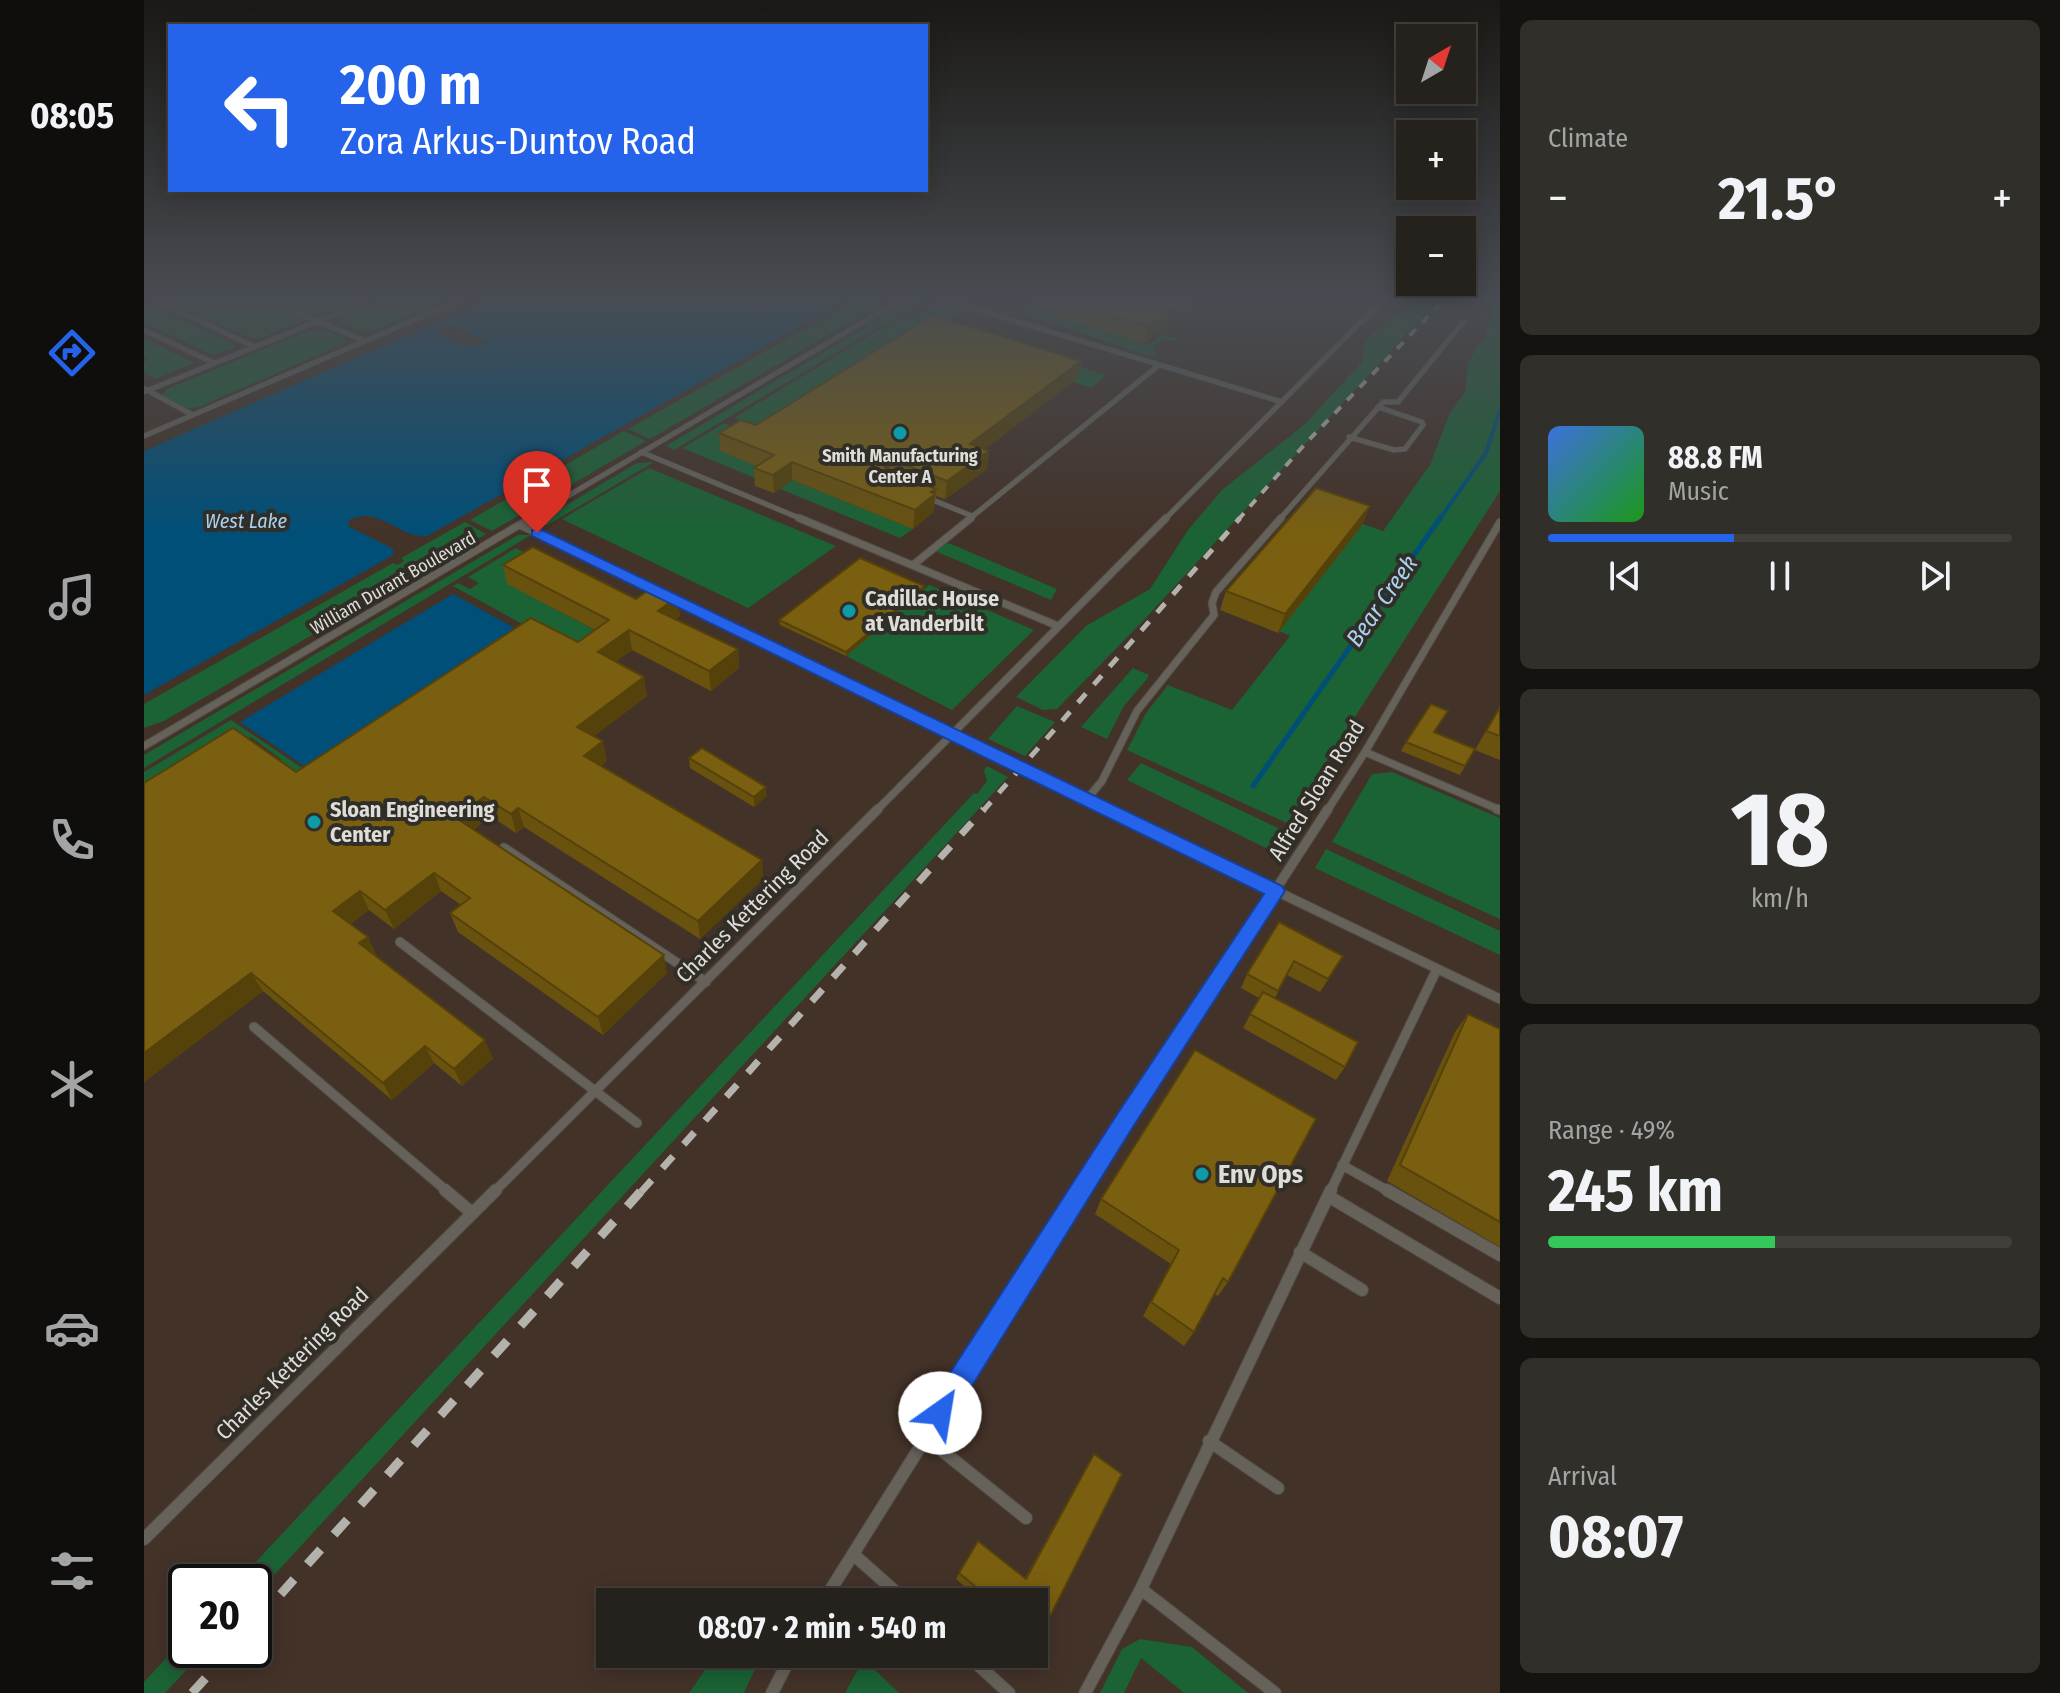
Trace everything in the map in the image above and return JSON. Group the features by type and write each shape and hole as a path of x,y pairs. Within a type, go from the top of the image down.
{"lane":[{"path":"145,390 178,377"},
{"path":"144,436 281,377"},
{"name":"William Durant Boulevard","path":"144,746 769,377"},
{"path":"913,565 1144,377"},
{"path":"1199,377 1282,402"},
{"name":"Charles Kettering Road","path":"144,1539 706,982 1307,377"},
{"path":"1087,799 1108,771 1137,711 1214,615 1212,603 1216,592 1349,437 1383,402 1398,402 1418,377"},
{"path":"145,390 193,415"},
{"path":"1349,437 1394,450 1405,449 1423,425 1422,422 1378,407"},
{"path":"641,452 1058,626"},
{"path":"915,493 972,516"},
{"name":"Alfred Sloan Road","path":"832,1588 1123,1123 1365,752 1500,522"},
{"path":"520,525 948,735 1500,999"},
{"path":"1365,752 1500,810"},
{"path":"504,848 706,982"},
{"path":"400,942 637,1123"},
{"path":"1085,1693 1141,1589 1437,969"},
{"path":"254,1027 472,1213"},
{"path":"1342,1165 1500,1255"},
{"path":"1328,1196 1500,1298"},
{"path":"1300,1252 1362,1290"},
{"path":"925,1437 1026,1518"},
{"path":"1209,1441 1278,1488"},
{"path":"853,1554 891,1588"},
{"path":"1141,1589 1275,1693"},
{"path":"772,1693 785,1668"},
{"path":"981,1668 1009,1693"}],"shaded area":[{"path":"144,377 1500,377 1500,1693 144,1693"}],"green space":[{"path":"196,377 267,377 199,407 185,409 161,397 167,389"},
{"path":"720,377 756,377 650,439 628,429"},
{"path":"782,377 795,377 674,450 666,446"},
{"path":"802,377 1077,377 774,473 762,481 683,448 724,423 735,427 743,421 734,418"},
{"path":"1077,377 1104,377 1091,388 1073,382"},
{"path":"1348,377 1367,377 1144,620 1057,709 1043,710 1016,697 1086,626 1150,589 1188,530 1222,490 1304,425"},
{"path":"1467,377 1500,377 1500,491 1287,823 1127,750 1146,713 1168,685 1232,710 1290,636 1279,631 1363,524 1383,531 1430,465 1449,415 1465,392"},
{"path":"624,431 646,441 492,531 470,520"},
{"path":"654,462 546,526 544,520 548,516 637,463"},
{"path":"649,468 836,546 748,608 562,519"},
{"path":"792,480 913,529 900,538 780,489"},
{"path":"465,522 486,534 164,721 144,728 144,704 393,563 398,565 404,561 401,558"},
{"path":"518,535 531,535 144,768 144,755"},
{"path":"945,543 1057,589 1051,600 935,551"},
{"path":"516,548 537,559 508,584 602,634 306,788 275,765 282,760 251,737 144,806 144,772 231,720 305,770 526,626 453,586 458,583 470,589 479,583 468,577"},
{"path":"929,585 1034,630 952,710 846,656"},
{"path":"1133,668 1149,675 1124,706 1107,739 1081,727"},
{"path":"1017,706 1055,722 1025,756 988,739"},
{"path":"1141,763 1282,830 1270,850 1127,780"},
{"path":"987,766 1008,777 272,1577 272,1564 254,1564 974,793 977,794 987,781 984,770"},
{"path":"1392,772 1500,818 1500,919 1332,842 1372,774"},
{"path":"1326,849 1500,931 1500,955 1315,868"},
{"path":"1140,1639 1192,1647 1248,1693 1184,1693 1141,1658 1124,1693 1100,1693 1122,1649"},
{"path":"168,1656 168,1668 188,1668 165,1693 144,1693 144,1682"},
{"path":"706,1668 756,1668 744,1693 689,1693"},
{"path":"873,1668 899,1693 845,1693 857,1671"}],"water":[{"name":"West Lake","path":"312,377 710,377 427,536 407,532 370,516 349,520 348,526 393,549 393,555 144,695 144,451"},
{"path":"453,594 518,630 307,768 240,722"}],"building":[{"name":"Smith Manufacturing Center A","path":"833,377 1060,377 970,444 989,451 947,481 890,459 883,461 885,468 936,489 931,492 935,494 915,510 792,462 773,475 754,468 774,455 719,433 741,420 756,425"},
{"path":"1316,488 1370,506 1285,614 1226,591"},
{"name":"Sloan Engineering Center","path":"533,547 636,599 654,586 677,597 658,611 738,649 709,671 629,630 598,652 644,677 577,727 603,741 584,756 762,860 698,921 518,808 511,814 484,797 456,818 664,955 598,1017 450,913 470,898 434,873 385,910 360,891 333,911 368,937 359,943 485,1040 454,1069 425,1046 383,1083 251,973 144,1053 144,783 233,728 296,772 531,618 578,642 609,620 503,565"},
{"name":"Cadillac House at Vanderbilt","path":"860,558 924,586 846,652 779,620"},
{"path":"1431,704 1448,711 1434,732 1475,749 1465,766 1406,742"},
{"path":"1500,707 1500,736 1486,731"},
{"path":"702,748 766,787 754,797 689,758"},
{"path":"1279,922 1343,956 1328,979 1294,961 1278,991 1247,974"},
{"path":"1263,992 1358,1042 1345,1067 1250,1014"},
{"path":"1468,1014 1500,1029 1500,1222 1400,1165"},
{"name":"Env Ops","path":"1195,1050 1316,1119 1228,1282 1223,1278 1194,1332 1151,1302 1179,1250 1101,1199"},
{"path":"1094,1454 1122,1474 1048,1620 1048,1588 977,1588 959,1573 978,1541 1026,1579"}],"waterway":[{"name":"Bear Creek","path":"1439,520 1486,453 1500,410"},
{"name":"Bear Creek","path":"1253,786 1440,518"}],"railway":[{"path":"1238,520 1370,377"},
{"path":"983,811 1240,518"},
{"path":"641,1192 984,809"},
{"path":"272,1604 642,1190"},
{"path":"192,1693 215,1668"}],"place":[{"name":"Smith Manufacturing Center A","path":"900,433"},
{"name":"Cadillac House at Vanderbilt","path":"849,611"},
{"name":"Sloan Engineering Center","path":"314,822"},
{"name":"Env Ops","path":"1202,1174"}],"route":[{"path":"537,533 948,735 1104,806 1276,891 1123,1123 940,1413"}]}
